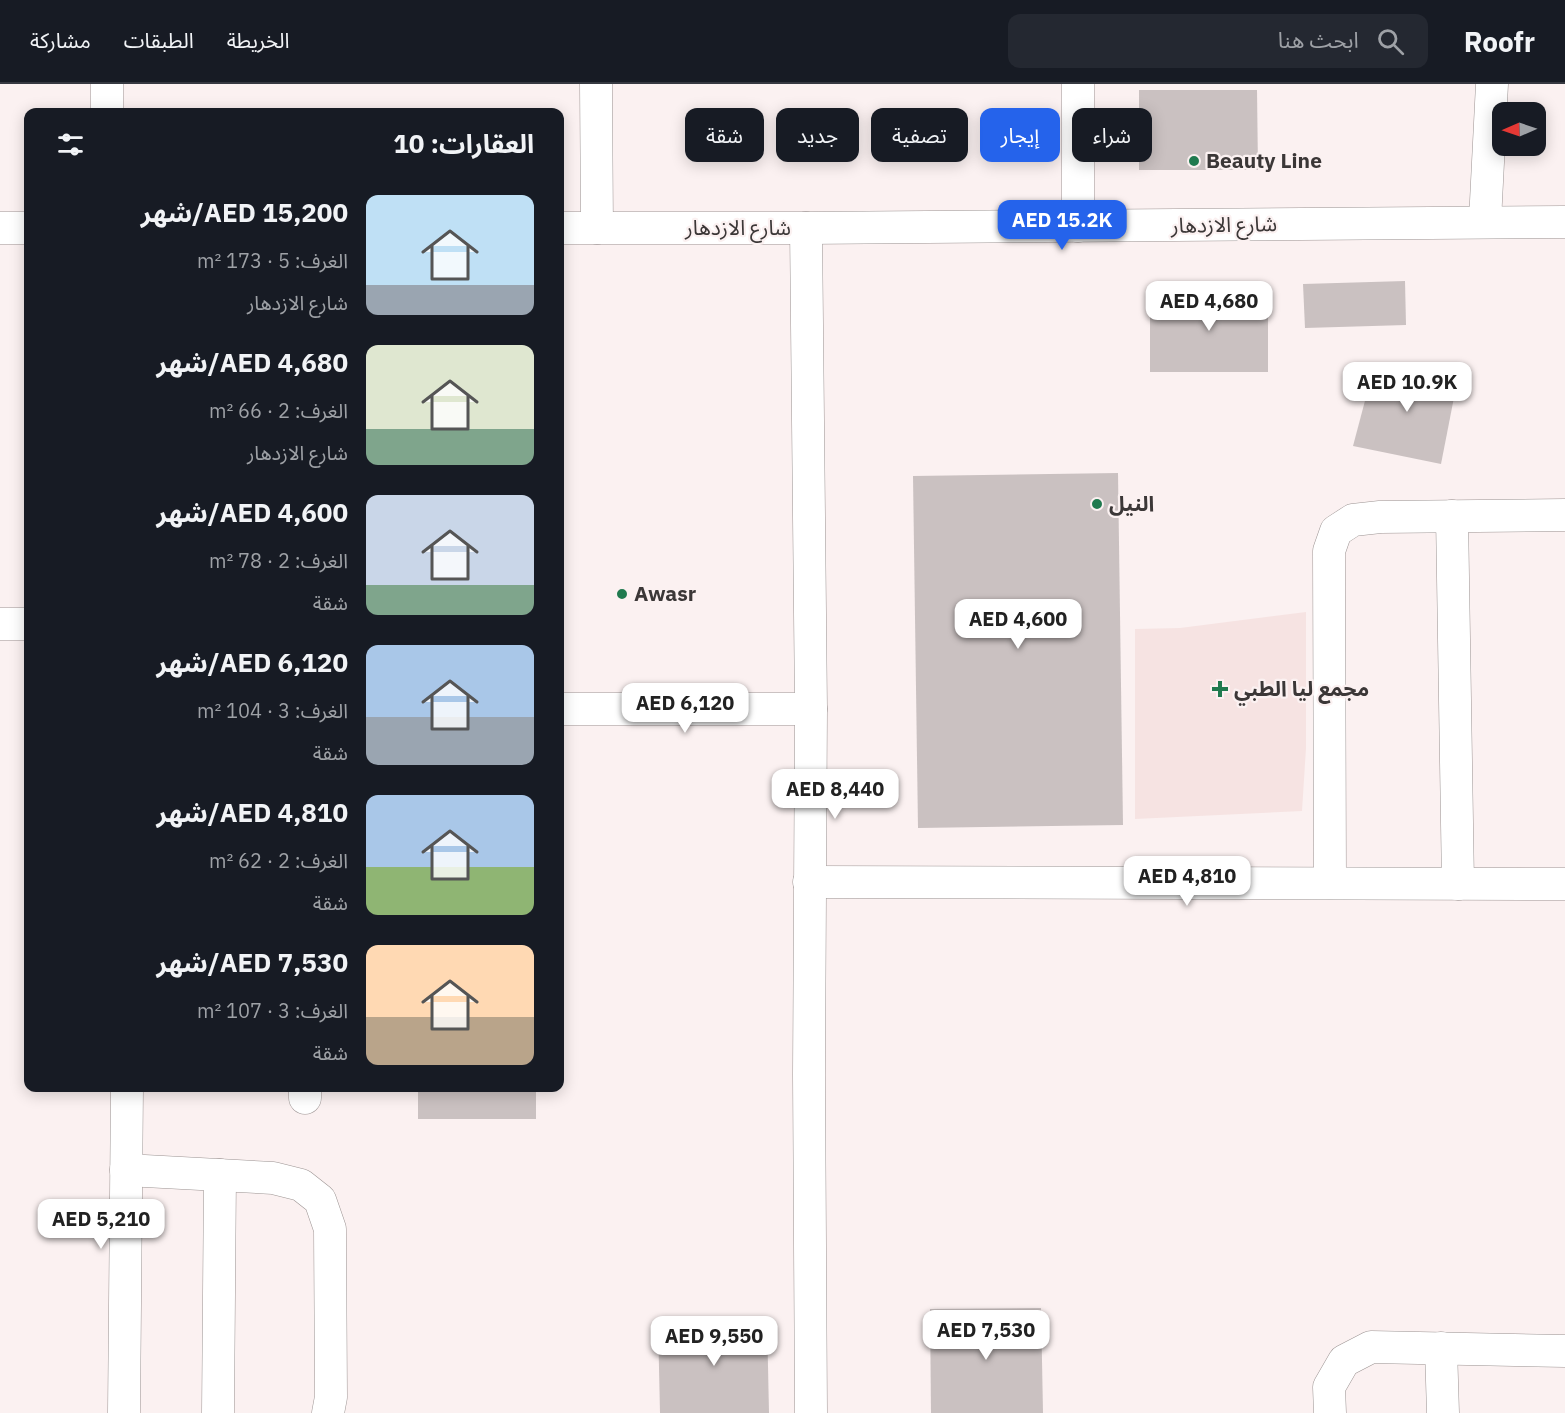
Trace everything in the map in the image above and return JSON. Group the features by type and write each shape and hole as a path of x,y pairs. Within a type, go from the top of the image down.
{"street":[{"path":"107,84 107,108"},
{"path":"596,84 597,228"},
{"path":"1078,84 1078,226"},
{"path":"1485,221 1492,84"},
{"name":"شارع الازدهار","path":"564,228 1565,222"},
{"path":"0,228 24,228"},
{"path":"806,228 811,708 809,882 811,1413"},
{"path":"1330,883 1329,551 1336,531 1353,520 1380,517 1565,515"},
{"path":"1452,516 1458,884"},
{"path":"0,624 24,624"},
{"path":"564,709 811,708"},
{"path":"809,882 1565,884"},
{"path":"124,1413 127,1092"},
{"path":"126,1170 273,1178 301,1185 320,1200 330,1229 331,1398 328,1413"},
{"path":"218,1413 220,1175"},
{"path":"1330,1413 1329,1387 1344,1360 1371,1347 1565,1351"},
{"path":"1441,1348 1443,1413"}],"shaded area":[{"name":"مجمع ليا الطبي","path":"1306,612 1306,748 1302,811 1135,819 1135,629 1180,628"}],"building":[{"path":"1139,90 1257,90 1258,170 1139,170 1139,162 1152,162 1152,108 1139,108"},
{"path":"1405,281 1406,325 1305,328 1303,284"},
{"path":"1150,292 1268,292 1268,372 1150,372"},
{"path":"1375,363 1458,377 1441,464 1353,446"},
{"path":"1118,473 1123,825 918,828 913,476"},
{"path":"418,1092 536,1092 536,1119 418,1119"},
{"path":"1041,1308 1043,1413 931,1413 930,1309"},
{"path":"767,1320 769,1413 660,1413 658,1323"}],"place":[{"name":"Beauty Line","path":"1194,161"},
{"name":"النيل","path":"1097,504"},
{"name":"Awasr","path":"622,594"},
{"name":"مجمع ليا الطبي","path":"1220,689"}]}
